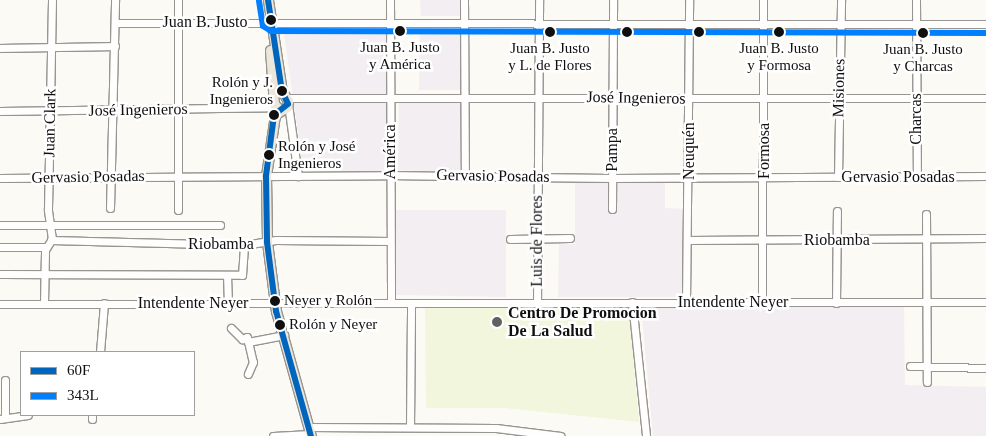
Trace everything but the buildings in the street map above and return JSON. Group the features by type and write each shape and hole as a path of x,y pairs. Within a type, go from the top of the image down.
{"main road":[{"path":"263,0 269,22"},
{"path":"268,0 269,22 280,105 266,176 267,242 275,302 309,432"}],"street":[{"name":"Juan Clark","path":"44,304 45,273 51,224 48,209 52,0"},
{"path":"110,208 115,0"},
{"path":"178,0 180,109 178,210"},
{"name":"América","path":"390,0 391,304"},
{"path":"464,0 464,176"},
{"name":"Luis de Flores","path":"537,303 539,0"},
{"name":"Pampa","path":"612,209 613,0"},
{"name":"Neuquén","path":"686,302 689,178 689,0"},
{"name":"Formosa","path":"762,302 764,178 763,0"},
{"name":"Misiones","path":"838,176 840,0"},
{"name":"Charcas","path":"916,0 917,177"},
{"name":"Juan B. Justo","path":"115,23 178,21 986,24"},
{"path":"0,48 115,46"},
{"name":"José Ingenieros","path":"0,111 180,109 280,105 390,96 537,96 612,99 986,98"},
{"path":"280,105 298,176"},
{"name":"Gervasio Posadas","path":"0,178 390,175 612,178 986,176"},
{"path":"836,303 837,211"},
{"path":"926,214 927,382"},
{"path":"0,225 220,225"},
{"path":"510,238 570,238"},
{"name":"Riobamba","path":"688,240 986,238"},
{"name":"Riobamba","path":"0,247 49,244 244,245 267,242 390,241"},
{"path":"0,274 242,275 244,245"},
{"path":"228,275 228,302"},
{"name":"Intendente Neyer","path":"0,304 228,302 391,304 986,302"},
{"path":"632,302 646,436"},
{"path":"100,351 104,303"},
{"path":"410,428 411,303"},
{"path":"231,328 242,339 247,338 253,362 248,374"},
{"path":"248,342 284,335"},
{"path":"910,366 986,368"},
{"path":"5,380 3,418 20,416"},
{"path":"340,427 342,436"},
{"path":"274,436 340,427 496,428 561,436"},
{"path":"496,428 496,436"}],"shaded area":[{"path":"420,0 462,0 462,16 421,16"},
{"path":"283,27 386,28 387,172 303,169"},
{"path":"420,28 462,28 461,90 419,90"},
{"path":"399,102 464,103 463,172 398,170"},
{"path":"575,181 665,183 665,208 686,209 687,297 558,297 559,244 575,244"},
{"path":"392,210 506,210 506,297 396,295"},
{"path":"641,306 904,306 905,385 986,387 986,436 653,436"}],"green space":[{"path":"629,306 639,422 506,408 426,408 425,307"}],"transit line":[{"name":"60F","path":"268,0 282,91 288,104 274,115 266,176 267,242 276,311 311,436"},
{"name":"343L","path":"259,1 263,26 271,31 986,33"}],"place":[{"name":"Juan B. Justo y América","path":"400,31"},
{"name":"Juan B. Justo y L. de Flores","path":"550,32"},
{"name":"Juan B. Justo y Formosa","path":"779,32"},
{"name":"Juan B. Justo y Charcas","path":"923,33"},
{"name":"Rolón y J. Ingenieros","path":"282,91"},
{"name":"Rolón y José Ingenieros","path":"269,155"},
{"name":"Neyer y Rolón","path":"275,301"},
{"name":"Centro De Promocion De La Salud","path":"497,322"},
{"name":"Rolón y Neyer","path":"280,325"}]}
